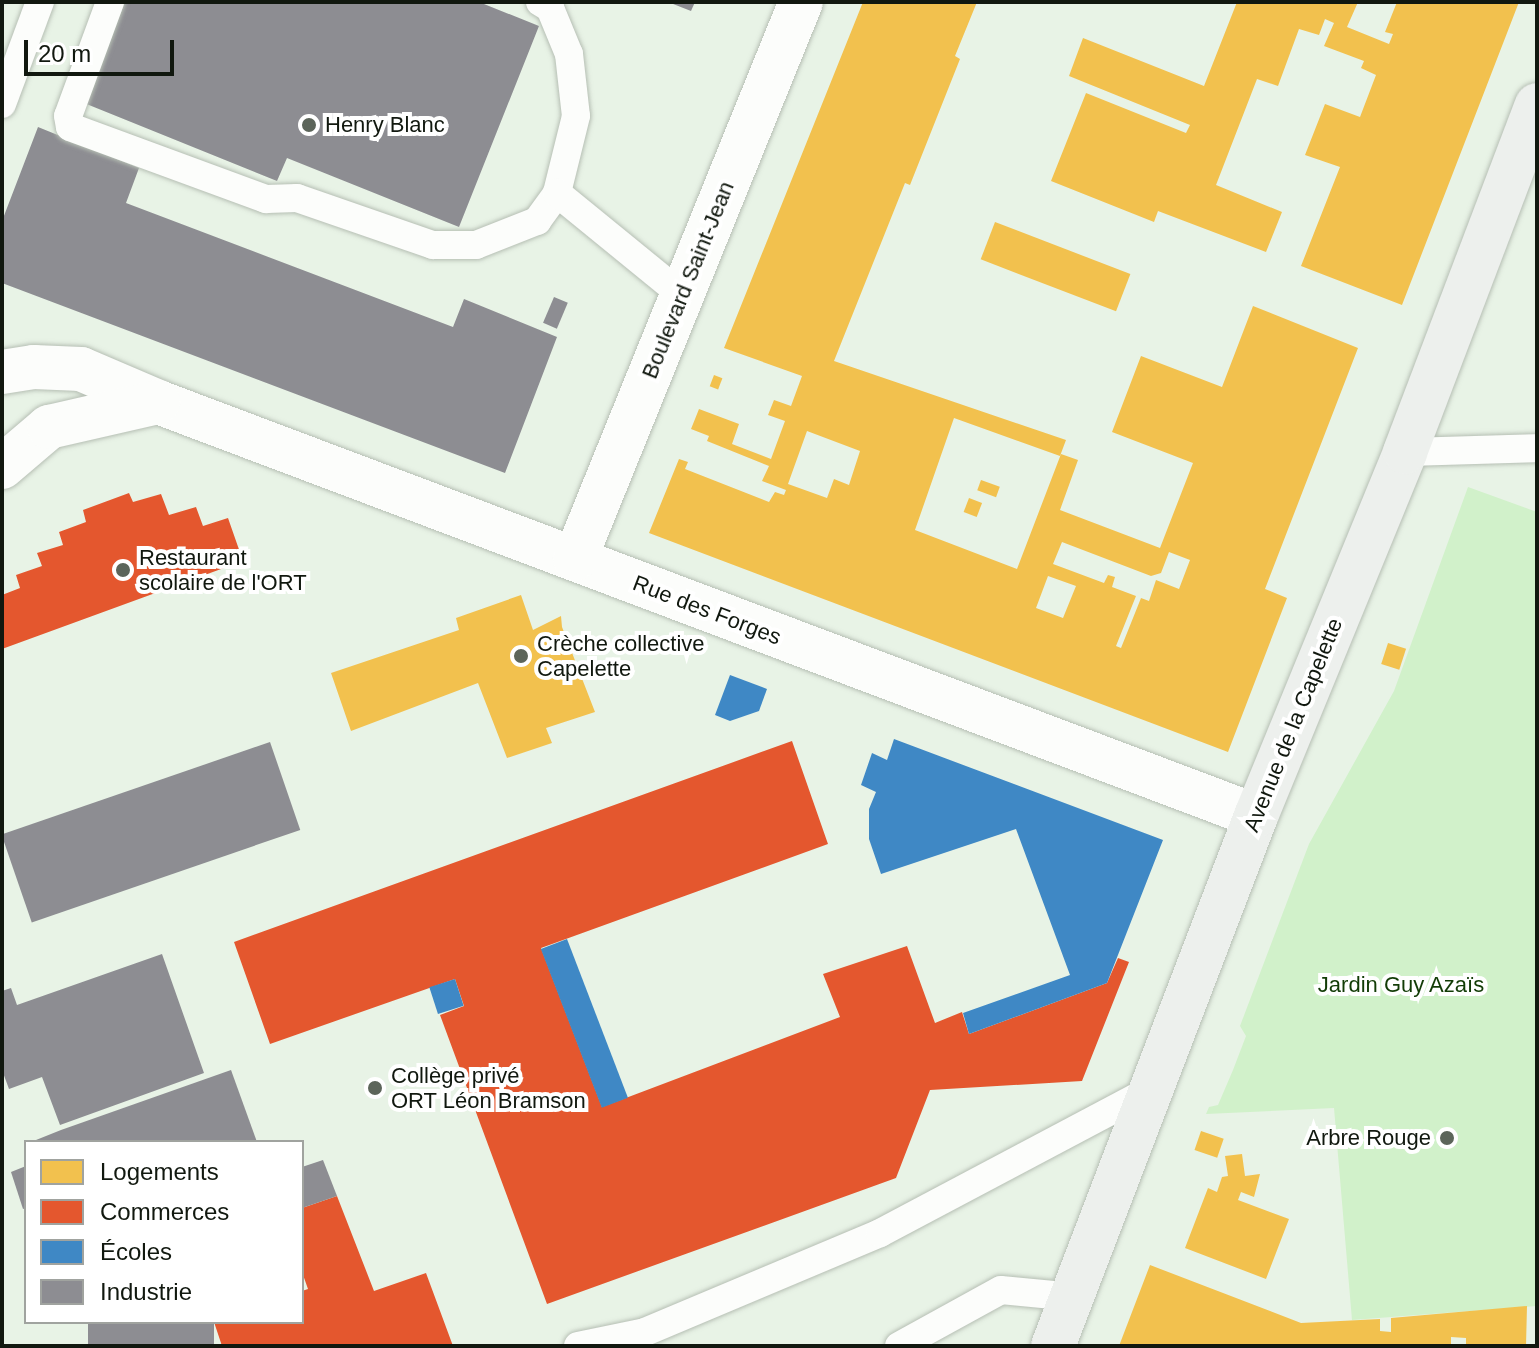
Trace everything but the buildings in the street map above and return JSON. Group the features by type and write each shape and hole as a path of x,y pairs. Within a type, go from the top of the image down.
{"street":[{"name":"Boulevard Saint-Jean","path":"575,559 801,2"},
{"name":"Avenue de la Capelette","path":"1053,1346 1256,816 1405,452 1537,105"},
{"name":"Rue des Forges","path":"2,372 34,367 81,369 158,402 1256,816"},
{"path":"2,467 49,427 158,402"}],"lane":[{"path":"2,104 40,2"},
{"path":"110,2 68,116 70,127 266,199 297,198 433,245 476,245 537,221 557,193 576,116 569,54 550,8 540,2"},
{"path":"557,193 682,295"},
{"path":"1405,452 1537,448"},
{"path":"578,1346 648,1339 880,1233 1154,1088"},
{"path":"899,1346 1001,1290 1074,1297"}],"green space":[{"name":"Jardin Guy Azaïs","path":"1468,487 1537,512 1537,1306 1352,1320 1334,1108 1206,1114 1209,1107 1218,1105 1246,1036 1240,1026 1309,844 1394,691"}],"place":[{"name":"Henry Blanc","path":"309,125"},
{"name":"Restaurant scolaire de l'ORT","path":"123,570"},
{"name":"Crèche collective Capelette","path":"521,656"},
{"name":"Collège privé ORT Léon Bramson","path":"375,1088"},
{"name":"Arbre Rouge","path":"1447,1138"}]}
